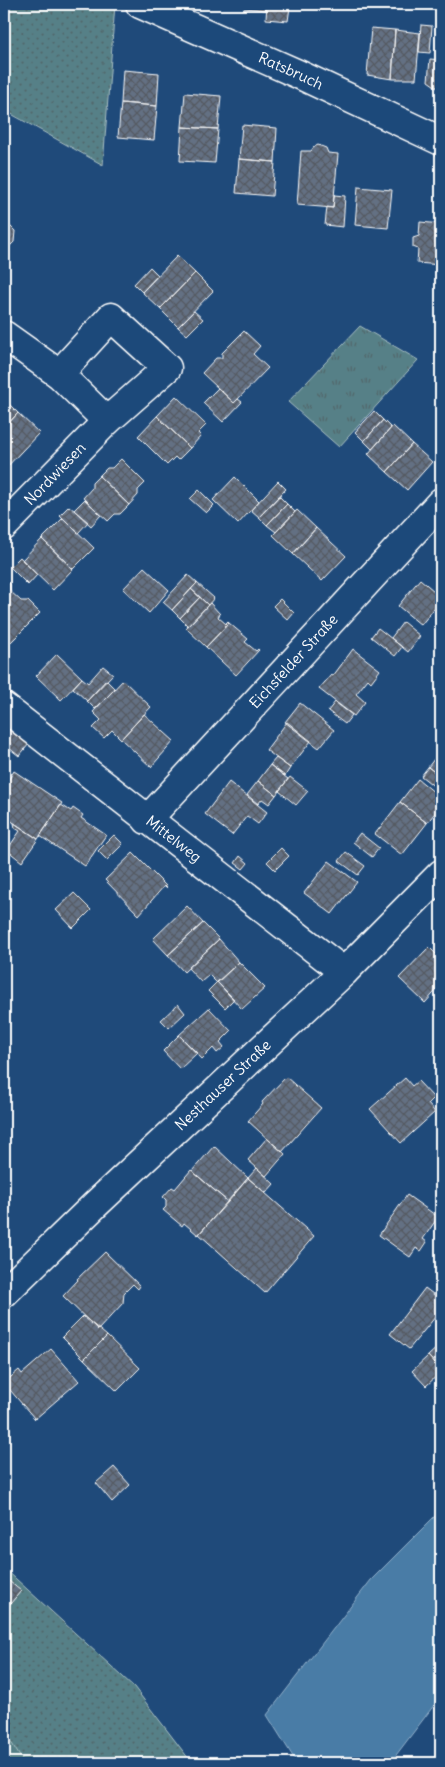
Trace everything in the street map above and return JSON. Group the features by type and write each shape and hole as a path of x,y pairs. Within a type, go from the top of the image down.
{"street":[{"name":"Ratsbruch","path":"140,4 441,140"},
{"name":"Nordwiesen","path":"4,526 107,421 167,368 111,317 59,374"},
{"path":"4,335 59,374 107,421"},
{"name":"Eichsfelder Straße","path":"147,820 441,502"},
{"name":"Mittelweg","path":"4,707 344,972"},
{"name":"Nesthauser Straße","path":"4,1293 96,1204 344,972 441,874"}],"green space":[{"path":"4,4 115,4 103,165 4,110"},
{"path":"360,326 418,360 339,447 288,402"},
{"path":"4,1568 134,1687 192,1763 4,1763"},
{"path":"4,1731 24,1763 4,1763"}],"water":[{"path":"441,1510 441,1696 390,1763 297,1763 267,1715 371,1580"}],"building":[{"path":"244,4 267,4 266,10 244,8"},
{"path":"267,4 292,4 288,21 266,19"},
{"path":"421,25 432,26 430,53 419,52"},
{"path":"371,28 395,30 392,79 367,75"},
{"path":"395,30 420,33 416,79 392,79"},
{"path":"430,59 441,60 438,88 428,81"},
{"path":"441,60 441,106 437,106"},
{"path":"123,70 159,73 157,106 121,103"},
{"path":"185,93 221,96 218,129 182,127"},
{"path":"121,103 157,106 154,140 118,137"},
{"path":"242,125 277,128 275,162 239,159"},
{"path":"182,127 218,129 215,163 180,161"},
{"path":"318,145 326,148 328,153 338,154 333,208 297,205 301,151 311,151"},
{"path":"239,159 275,162 272,196 236,193"},
{"path":"358,187 392,190 388,228 355,225"},
{"path":"334,195 345,196 343,227 325,225 327,207 333,208"},
{"path":"4,220 15,231 14,242 4,252"},
{"path":"420,222 441,224 441,265 417,263 418,249 413,247 413,238 419,236"},
{"path":"177,256 195,273 160,309 142,292"},
{"path":"150,267 158,275 142,292 134,284"},
{"path":"195,273 213,291 178,327 160,309"},
{"path":"194,311 203,319 187,335 178,327"},
{"path":"244,331 260,346 253,354 268,368 234,403 202,373 216,358 222,358 222,353"},
{"path":"218,388 234,403 238,399 242,402 223,422 203,403"},
{"path":"176,396 206,425 198,433 201,436 190,448 157,416"},
{"path":"4,399 18,413 4,428"},
{"path":"374,411 383,420 364,441 355,432"},
{"path":"18,413 39,433 4,470 4,428"},
{"path":"157,416 190,448 178,460 175,457 167,465 138,436"},
{"path":"383,420 391,428 372,449 364,441"},
{"path":"393,426 412,444 387,472 368,454"},
{"path":"412,444 432,462 407,490 387,472"},
{"path":"121,459 145,483 138,490 138,495 129,505 99,476 107,468 112,468"},
{"path":"99,476 129,505 120,514 115,514 108,521 83,498 92,488 92,483"},
{"path":"235,477 259,501 238,524 213,500"},
{"path":"278,481 286,489 259,517 251,510"},
{"path":"199,490 214,505 206,513 190,499"},
{"path":"279,496 287,504 267,525 259,517"},
{"path":"85,499 101,515 91,526 74,510"},
{"path":"287,504 295,512 276,532 267,525"},
{"path":"69,506 88,522 78,533 60,515"},
{"path":"297,510 316,528 293,554 273,535"},
{"path":"63,518 94,548 73,569 42,539"},
{"path":"316,528 346,556 322,581 293,554"},
{"path":"42,539 73,569 53,590 22,560"},
{"path":"20,557 37,575 28,585 10,567"},
{"path":"144,567 169,590 149,613 123,589"},
{"path":"188,575 197,583 172,610 163,602"},
{"path":"4,578 10,584 10,591 21,601 28,601 40,613 5,648 4,647"},
{"path":"420,579 441,597 441,600 421,625 398,606"},
{"path":"197,583 214,598 208,605 191,589"},
{"path":"191,589 200,597 180,618 172,610"},
{"path":"200,597 208,605 188,626 180,618"},
{"path":"280,599 294,613 288,620 273,606"},
{"path":"210,603 220,614 218,617 226,624 229,623 206,647 186,628"},
{"path":"403,622 420,636 408,652 391,638"},
{"path":"229,623 248,639 245,642 256,651 259,650 236,675 206,647"},
{"path":"378,628 402,647 395,656 371,637"},
{"path":"353,649 380,670 371,682 368,679 356,694 365,702 354,716 319,689 331,675 333,676"},
{"path":"57,654 82,678 61,700 36,676"},
{"path":"103,666 113,674 87,701 73,688 82,678 88,683"},
{"path":"106,680 115,689 95,709 87,701"},
{"path":"123,680 151,707 121,739 112,730 104,738 93,728 101,720 93,712"},
{"path":"335,702 352,715 345,724 328,711"},
{"path":"300,703 334,730 319,748 285,722"},
{"path":"144,714 174,741 151,767 121,739"},
{"path":"287,722 311,741 290,768 266,750"},
{"path":"4,723 29,744 19,756 4,744"},
{"path":"441,750 441,777 428,767"},
{"path":"276,758 290,768 285,776 270,765"},
{"path":"270,765 288,779 276,795 258,781"},
{"path":"428,767 441,777 440,791 421,776"},
{"path":"14,771 62,803 38,839 4,816 4,787"},
{"path":"290,777 308,791 296,805 279,791"},
{"path":"418,779 441,798 441,805 427,823 400,802"},
{"path":"258,781 276,795 269,804 262,799 258,804 247,795"},
{"path":"229,782 267,812 258,824 247,816 232,835 205,814"},
{"path":"400,802 427,823 402,855 375,834"},
{"path":"61,805 71,811 73,808 83,815 81,818 106,835 85,866 40,836"},
{"path":"14,823 38,839 22,862 7,850 20,831 15,828"},
{"path":"360,833 379,848 372,857 353,842"},
{"path":"114,835 123,844 107,860 98,851"},
{"path":"281,848 289,856 275,870 267,862"},
{"path":"346,852 365,866 358,875 339,861"},
{"path":"133,853 167,887 164,886 139,915 105,880"},
{"path":"240,856 248,863 243,869 235,863"},
{"path":"329,861 357,882 332,914 304,893"},
{"path":"74,893 91,910 73,928 56,910"},
{"path":"187,906 203,923 168,955 153,939"},
{"path":"203,923 219,939 184,972 168,955"},
{"path":"219,939 239,962 217,983 209,975 201,982 188,968"},
{"path":"429,947 441,959 441,985 425,1003 399,978"},
{"path":"239,962 265,988 242,1009 217,982"},
{"path":"217,982 234,999 225,1008 208,991"},
{"path":"178,1004 185,1013 169,1028 161,1020"},
{"path":"209,1008 231,1031 220,1042 224,1047 217,1053 213,1048 202,1059 179,1035"},
{"path":"179,1035 197,1053 180,1069 163,1051"},
{"path":"286,1077 321,1108 282,1152 248,1121 263,1104 262,1102"},
{"path":"405,1078 412,1086 418,1081 434,1098 428,1104 435,1112 401,1143 370,1109"},
{"path":"267,1138 285,1154 266,1176 248,1160"},
{"path":"214,1146 248,1178 228,1202 192,1171"},
{"path":"257,1168 274,1184 266,1193 248,1178"},
{"path":"191,1170 228,1202 198,1235 184,1223 182,1226 163,1210 166,1207 166,1200 163,1197 172,1187 175,1189"},
{"path":"248,1178 314,1236 265,1293 199,1234"},
{"path":"407,1195 438,1217 423,1239 427,1242 421,1251 416,1248 410,1257 379,1235"},
{"path":"105,1252 140,1286 138,1289 133,1284 124,1293 123,1303 98,1330 63,1296 77,1279"},
{"path":"425,1288 441,1300 441,1310 409,1349 390,1334"},
{"path":"83,1316 107,1336 84,1359 62,1337"},
{"path":"107,1336 140,1368 117,1391 84,1359"},
{"path":"441,1344 441,1370 428,1356"},
{"path":"51,1349 79,1381 35,1419 4,1383 19,1370 22,1374"},
{"path":"428,1356 441,1372 426,1386 412,1371"},
{"path":"114,1467 130,1485 112,1502 96,1483"},
{"path":"4,1577 21,1591 5,1610 4,1609"}]}
